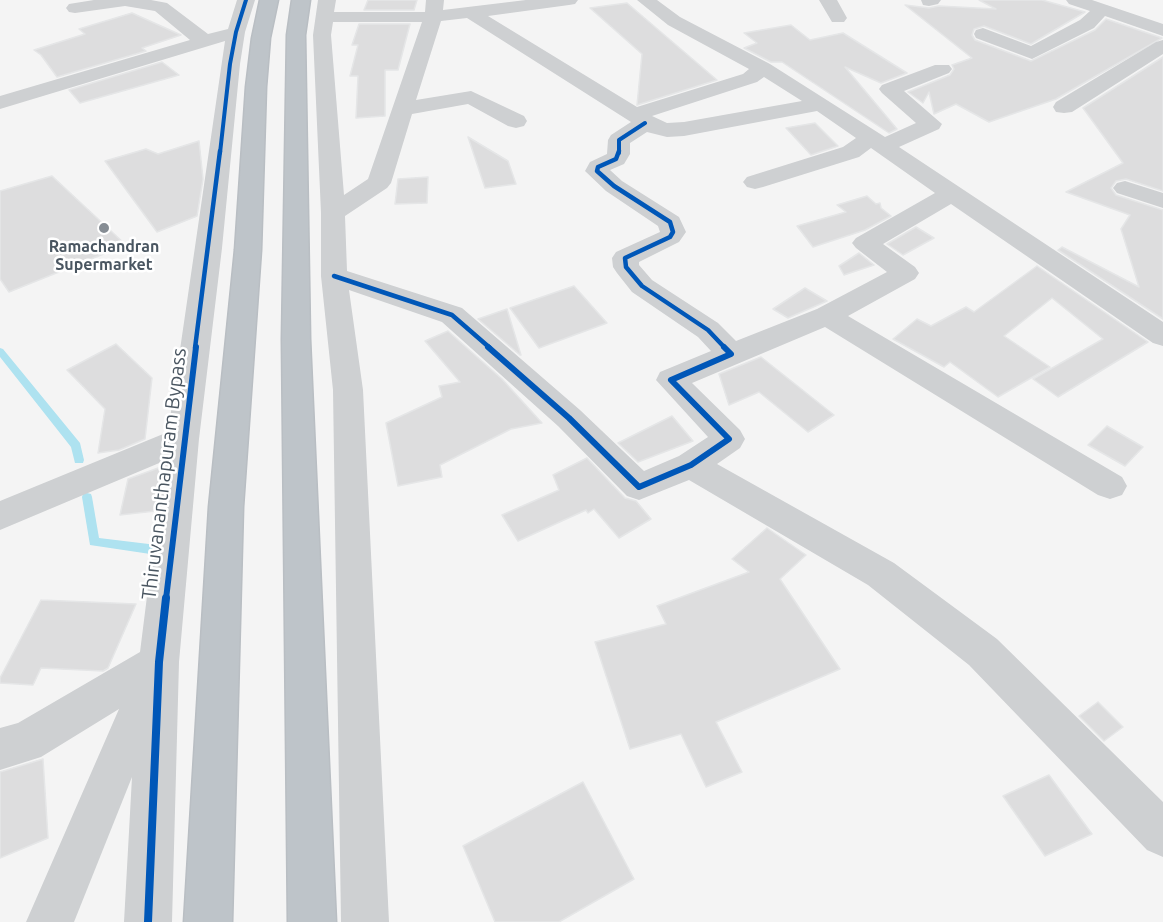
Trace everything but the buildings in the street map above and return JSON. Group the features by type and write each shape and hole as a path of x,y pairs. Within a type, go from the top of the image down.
{"highway":[{"path":"208,922 226,507 248,250 256,87 261,38 269,0"},
{"path":"312,922 296,339 296,35 317,6"}],"street":[{"name":"Thiruvananthapuram Bypass","path":"148,922 159,662 183,439 220,37 246,0"},
{"path":"365,922 348,390 334,276 333,213 322,35 317,6 434,9 471,13 569,0"},
{"path":"645,0 675,21 763,68 821,104 1163,336"},
{"path":"828,0 838,18"},
{"path":"1075,0 1163,30"},
{"path":"75,8 104,2 125,1 161,7 184,27 220,37"},
{"path":"333,213 379,183 434,9"},
{"path":"983,34 1032,53 1088,24 1102,9"},
{"path":"471,13 640,119 667,130 684,129 821,104"},
{"path":"0,103 220,37"},
{"path":"1064,107 1163,46"},
{"path":"731,354 708,330 642,286 626,267 625,258 670,237 673,227 670,222 614,186 597,171 598,167 616,159 619,154 619,140 640,119 750,78 763,68"},
{"path":"755,182 931,124 889,89 942,69"},
{"path":"403,109 471,97 516,121"},
{"path":"1125,188 1163,201"},
{"path":"334,276 452,315 569,418 639,487 691,465 729,439 671,380 827,316 906,273 865,243 952,192"},
{"path":"827,316 1110,486"},
{"path":"0,516 183,439"},
{"path":"691,465 881,573 983,652 1163,834"},
{"path":"0,749 26,742 159,662"},
{"path":"50,922 159,662"}],"waterway":[{"path":"0,351 76,446 79,460"},
{"path":"87,497 94,542 157,550"}],"cycle path":[{"path":"148,922 159,662 183,439 209,248 230,64 236,32 246,0"},
{"path":"334,276 452,315 569,418 639,487 691,465 729,439 671,380 731,354 708,330 642,286 626,267 625,258 670,237 673,232 670,222 614,186 597,171 598,167 616,159 619,154 619,140 645,123"}],"place":[{"name":"Ramachandran Supermarket","path":"104,228"}]}
